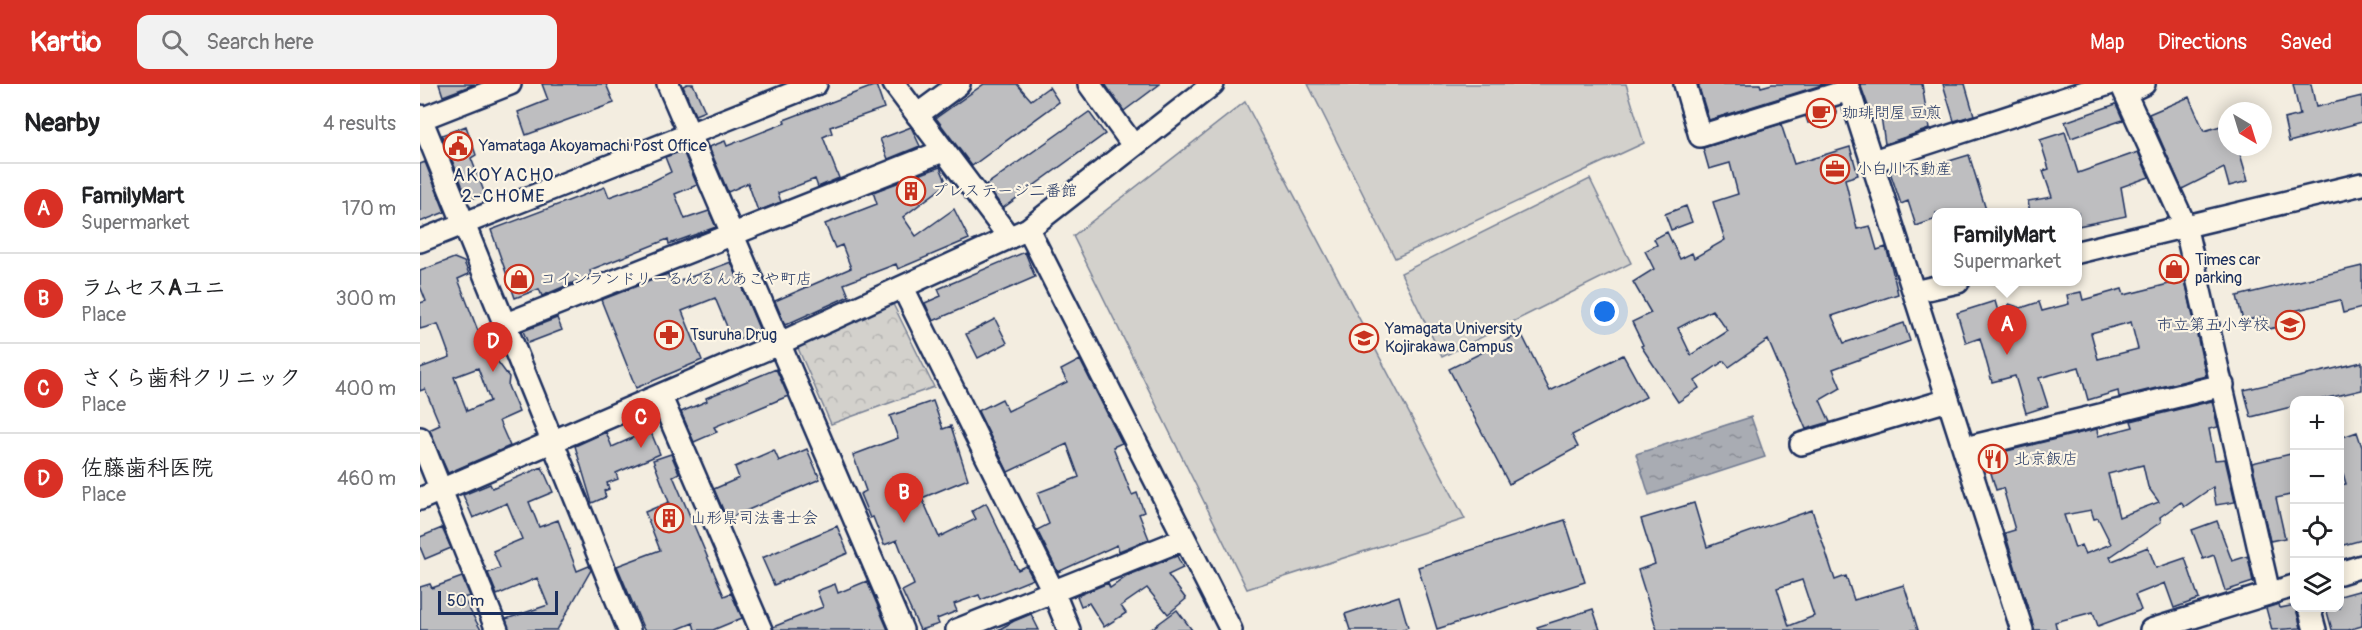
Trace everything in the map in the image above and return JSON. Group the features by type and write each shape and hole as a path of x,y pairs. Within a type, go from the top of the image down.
{"street":[{"path":"510,84 421,117 628,630"},
{"path":"668,84 902,630"},
{"path":"420,241 690,136 816,84"},
{"path":"894,84 944,151 1018,233 1184,539 1230,630"},
{"path":"917,115 959,84"},
{"path":"1089,84 1133,145"},
{"path":"420,499 778,344 1018,233 1213,84"},
{"path":"1685,84 1701,136 1848,87 2022,630"},
{"path":"1873,161 2125,86 2185,225 2269,594"},
{"path":"506,324 944,151"},
{"path":"2082,251 2362,184"},
{"path":"1914,292 1940,286"},
{"path":"903,288 1053,591 1068,630"},
{"path":"1965,448 2223,385"},
{"path":"660,395 761,630"},
{"path":"1801,444 1948,400"},
{"path":"420,438 497,630"},
{"path":"957,630 1184,539"},
{"path":"2344,572 2362,566"},
{"path":"2151,630 2290,588"},
{"path":"2310,612 2315,630"}],"green space":[{"path":"1308,84 1626,84 1644,143 1395,258"},
{"path":"1245,102 1465,519 1247,589 1073,236"},
{"path":"1590,179 1631,263 1442,357 1401,273"},
{"path":"893,304 934,387 831,424 797,346"}],"water":[{"path":"1751,417 1765,457 1649,495 1636,454"}],"building":[{"path":"439,84 475,84 443,96"},
{"path":"542,84 606,84 614,103 526,135 518,112 548,100"},
{"path":"693,84 705,111 695,115 683,86"},
{"path":"984,84 1017,84 1031,100 1049,87 1059,102 972,166 936,118"},
{"path":"1105,84 1160,84 1124,111"},
{"path":"1698,84 1760,84 1761,87 1772,84 1825,84 1709,120"},
{"path":"1860,84 1922,84 1929,129 1885,144 1881,116 1873,119"},
{"path":"1943,84 1965,84 1974,115 1954,121"},
{"path":"2293,84 2311,84 2316,107 2362,96 2362,122 2289,142 2284,119 2300,115"},
{"path":"876,85 884,108 830,127 832,133 823,137 839,178 818,187 815,179 778,193 781,202 758,211 748,183 728,192 709,147 725,141 727,146 785,123 784,120"},
{"path":"2189,97 2204,131 2218,127 2218,156 2241,156 2248,181 2229,186 2224,168 2182,189 2149,114"},
{"path":"2116,104 2123,120 2071,138 2065,122"},
{"path":"1835,108 1837,114 1808,123 1806,117"},
{"path":"1089,112 1105,134 1003,208 986,185"},
{"path":"1781,124 1794,164 1850,147 1858,175 1845,179 1857,229 1870,226 1877,250 1886,247 1898,294 1832,316 1844,343 1904,323 1910,341 1833,369 1841,388 1820,400 1830,422 1806,429 1768,340 1729,367 1724,361 1695,381 1699,388 1678,402 1641,346 1643,345 1632,322 1651,313 1633,282 1654,269 1645,251 1657,245 1654,239 1667,232 1680,259 1692,253 1694,258 1725,240 1713,202 1738,194 1730,163 1709,169 1703,148","holes":["1712,310 1728,331 1691,355 1678,328"]},
{"path":"466,126 476,155 471,158 485,194 468,200 442,135"},
{"path":"911,127 920,146 888,159 880,139"},
{"path":"2065,132 2078,173 2138,152 2149,177 2121,187 2126,216 2082,225 2082,208 2029,208 2028,201 2052,197 2043,171 2049,169 2040,140"},
{"path":"683,151 697,185 675,194 685,219 709,211 716,227 669,244 668,239 590,270 591,275 542,296 539,289 515,298 491,230 605,187 609,197 651,182 671,172 665,157"},
{"path":"1969,155 1985,208 1932,208 1932,220 1916,226 1908,201 1901,204 1889,169 1913,161 1916,171"},
{"path":"425,162 445,212 420,222 420,164"},
{"path":"940,167 947,184 903,217 916,236 954,209 969,239 898,269 896,264 844,284 849,296 785,325 775,301 851,268 842,245 835,248 825,224 877,204 873,192"},
{"path":"1686,206 1692,222 1671,230 1665,214"},
{"path":"1025,252 1035,277 933,321 925,303 941,296 938,289"},
{"path":"454,258 464,262 469,274 458,279 478,331 492,326 502,351 492,354 509,377 508,386 519,412 499,421 510,446 448,473 429,430 440,425 425,389 420,391 420,368 450,357 438,324 420,329 420,303 426,301 420,286 420,271","holes":["478,368 490,401 467,411 454,377"]},
{"path":"731,262 760,331 733,341 715,298 682,311 702,360 636,388 601,300 668,274 672,284"},
{"path":"2362,266 2362,308 2343,313 2340,300 2285,313 2288,325 2268,329 2265,316 2243,321 2237,296"},
{"path":"2185,280 2206,376 2119,397 2118,391 2088,400 2079,367 2039,378 2048,406 2026,413 2015,376 1992,382 1980,338 1966,343 1957,313 1995,301 2000,318 2009,304 2021,308 2039,302 2042,311 2069,304 2067,295 2081,292 2083,300 2122,289 2124,295","holes":["2131,322 2138,349 2098,359 2091,333"]},
{"path":"557,318 562,330 528,343 523,331"},
{"path":"995,319 1007,343 978,358 966,334"},
{"path":"1521,333 1550,391 1623,355 1646,397 1572,435 1578,447 1509,484 1449,369"},
{"path":"1080,360 1122,443 1113,447 1132,495 1137,493 1144,512 1139,514 1149,539 1119,551 1117,545 1058,572 1037,530 1049,524 1037,493 1079,477 1067,444 1008,472 978,411 1002,399 1008,411 1067,382 1061,370"},
{"path":"2362,362 2362,390 2336,396 2290,396 2290,407 2251,417 2244,390"},
{"path":"776,369 788,396 714,427 717,432 694,442 681,412 707,401 706,398"},
{"path":"933,401 943,429 951,426 968,479 922,498 939,537 976,519 972,511 986,503 1018,570 1026,566 1033,579 981,600 979,595 954,604 957,611 937,619 939,624 920,630 902,591 914,585 897,540 884,545 873,517 870,518 860,494 866,491 853,455 898,438 890,416"},
{"path":"2212,401 2218,427 2209,429 2215,460 2225,459 2235,502 2216,505 2213,487 2184,507 2181,502 2160,517 2161,522 2110,557 2112,561 2148,547 2156,568 2185,558 2199,599 2174,608 2165,583 2135,595 2141,610 2098,626 2093,612 2055,622 2057,630 2034,630 2005,533 2015,530 2003,488 1996,490 1986,456 2097,429 2098,436 2133,427 2131,421","holes":["2143,465 2148,487 2159,502 2119,517 2108,474","2091,510 2094,519 2098,518 2111,544 2085,554 2081,545 2075,548 2064,515"]},
{"path":"650,430 660,454 616,473 618,479 607,483 609,489 604,491 606,497 592,503 575,446 606,432 612,447"},
{"path":"2357,432 2362,447 2362,540 2344,545 2344,484 2346,484 2344,437"},
{"path":"807,449 820,479 727,519 714,489 739,478 735,467 774,450 779,461"},
{"path":"671,454 679,473 673,476 724,596 731,593 742,618 713,630 695,630 693,623 676,630 644,630 617,566 660,550 645,512 669,502 653,460"},
{"path":"2290,454 2290,495 2276,498 2285,538 2270,541 2252,463"},
{"path":"542,467 553,492 529,502 539,527 558,520 577,571 589,566 591,570 557,630 509,630 506,619 548,605 537,578 497,595 488,573 500,568 493,551 522,539 507,503 473,518 463,495 490,484 492,488"},
{"path":"1694,503 1707,547 1812,510 1835,580 1846,576 1854,600 1904,585 1918,630 1657,630 1638,570 1655,564 1641,519","holes":["1802,580 1814,616 1789,626 1777,588"]},
{"path":"1565,520 1585,582 1437,629 1418,567"},
{"path":"2217,521 2232,561 2248,556 2253,582 2225,591 2214,555 2203,559 2192,530"},
{"path":"837,526 848,553 774,585 762,558"},
{"path":"442,528 451,548 425,559 420,547 420,537"},
{"path":"1177,556 1183,568 1168,575 1186,599 1168,614 1147,588 1121,606 1126,613 1104,627 1089,603 1081,606 1077,596 1108,583 1110,588 1129,575"},
{"path":"462,577 470,596 463,598 481,630 420,630 420,587 430,584 432,588"},
{"path":"867,581 888,630 774,630 773,627 823,607 817,591 835,584 838,593"},
{"path":"2362,590 2362,626 2348,630 2332,630 2327,612 2344,612 2344,595"},
{"path":"1399,596 1408,627 1401,630 1350,630 1345,614"},
{"path":"2279,604 2280,608 2290,606 2290,612 2297,612 2301,628 2272,630 2266,608"},
{"path":"1593,609 1600,630 1538,630 1537,627"},
{"path":"1177,610 1192,630 1150,630"},
{"path":"1031,614 1039,630 998,630 1014,621"}],"place":[{"name":"珈琲問屋 豆煎","path":"1821,113"},
{"name":"Yamataga Akoyamachi Post Office","path":"458,146"},
{"name":"小白川不動産","path":"1835,169"},
{"name":"プレステージ二番館","path":"911,191"},
{"name":"Times car parking","path":"2174,269"},
{"name":"コインランドリーるんるんあこや町店","path":"519,279"},
{"name":"市立第五小学校","path":"2290,325"},
{"name":"Tsuruha Drug","path":"669,335"},
{"name":"Yamagata University Kojirakawa Campus","path":"1364,338"},
{"name":"FamilyMart","path":"2007,355"},
{"name":"佐藤歯科医院","path":"493,372"},
{"name":"さくら歯科クリニック","path":"641,448"},
{"name":"北京飯店","path":"1993,459"},
{"name":"山形県司法書士会","path":"669,518"},
{"name":"ラムセスAユニ","path":"904,523"}],"district":[{"name":"AKOYACHO 2-CHOME","path":"504,185"}]}
